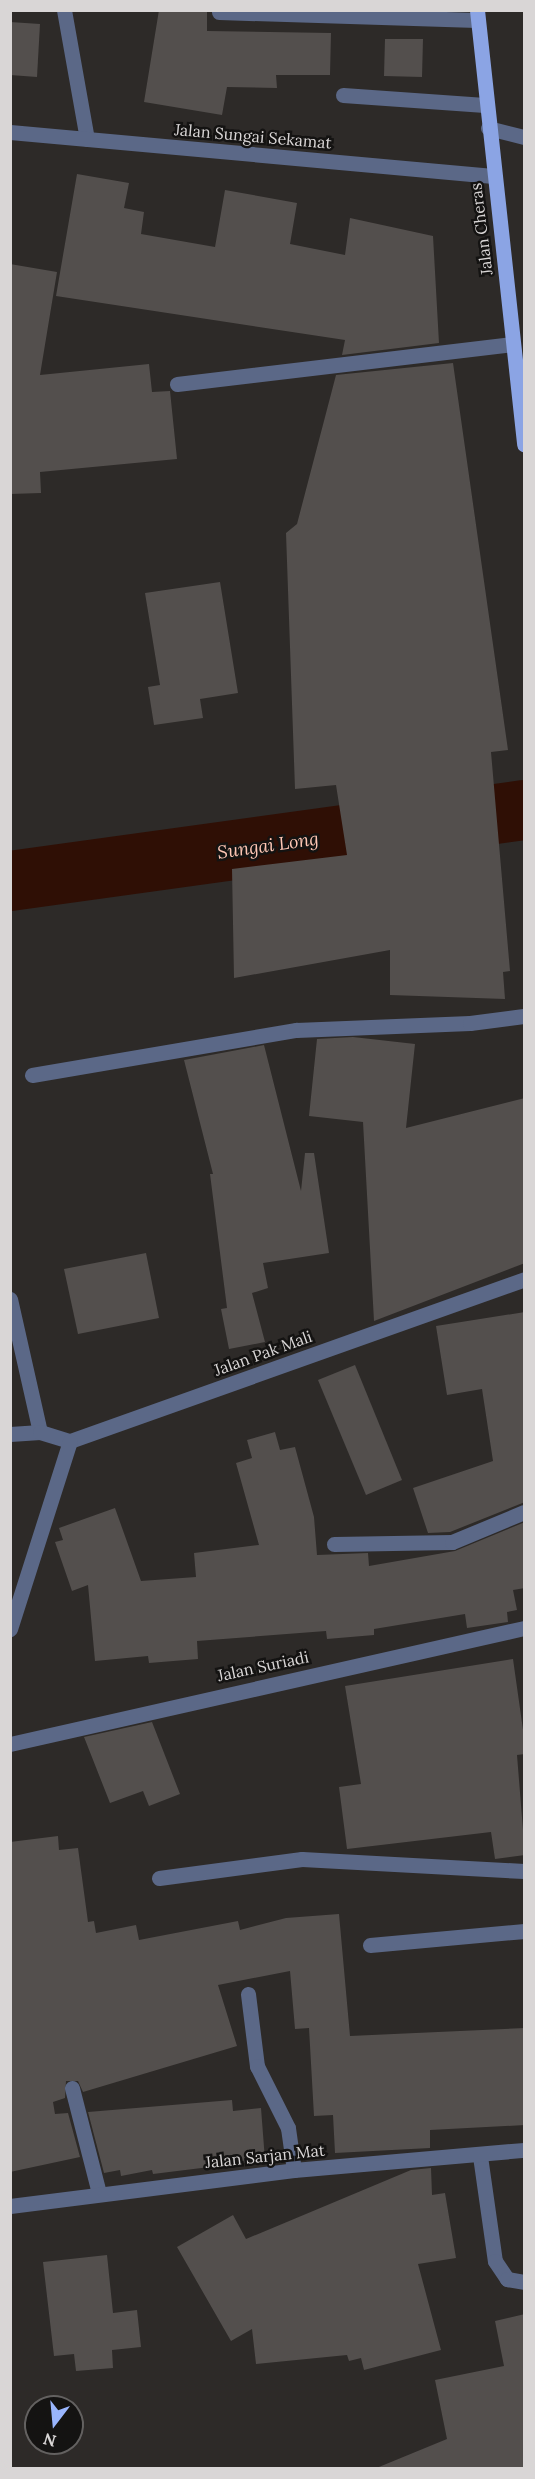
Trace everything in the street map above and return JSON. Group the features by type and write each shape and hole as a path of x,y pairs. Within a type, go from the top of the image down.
{"main road":[{"name":"Jalan Cheras","path":"477,15 485,105 525,444"}],"street":[{"path":"64,10 87,139"},
{"path":"219,12 477,15"},
{"path":"343,95 485,105"},
{"path":"488,128 525,137"},
{"name":"Jalan Sungai Sekamat","path":"10,132 493,176"},
{"path":"177,384 512,344"},
{"path":"32,1076 296,1030 470,1023 525,1016"},
{"name":"Jalan Pak Mali","path":"70,1441 525,1279"},
{"path":"10,1299 40,1432"},
{"path":"10,1434 40,1432 70,1441 10,1629"},
{"path":"334,1544 452,1542 525,1512"},
{"name":"Jalan Suriadi","path":"10,1744 525,1628"},
{"path":"159,1878 302,1859 525,1871"},
{"path":"370,1945 525,1931"},
{"path":"248,1994 257,2066 288,2128 294,2170"},
{"path":"72,2088 99,2193"},
{"name":"Jalan Sarjan Mat","path":"10,2206 294,2170 480,2156 525,2150"},
{"path":"480,2156 495,2261 507,2279 525,2282"}],"building":[{"path":"159,10 207,10 207,31 331,33 330,75 276,75 277,88 227,87 222,115 144,102"},
{"path":"10,22 40,24 37,77 10,75"},
{"path":"385,39 423,39 422,77 384,76"},
{"path":"77,174 129,183 124,208 144,212 141,234 215,247 225,190 297,203 290,244 345,255 350,218 433,236 439,343 342,355 345,340 56,296"},
{"path":"10,264 57,272 40,375 149,364 152,392 170,391 177,459 40,472 41,493 10,494"},
{"path":"453,363 508,750 491,752 510,971 503,972 505,999 390,995 390,950 234,978 232,869 347,855 336,785 295,789 286,533 297,524 336,375"},
{"path":"220,582 238,693 200,699 203,718 154,725 148,687 160,685 145,593"},
{"path":"353,1037 415,1044 406,1128 525,1098 525,1263 374,1321 363,1122 309,1116 317,1039"},
{"path":"264,1045 301,1191 305,1153 314,1153 329,1253 263,1263 268,1288 252,1293 265,1342 229,1349 221,1309 227,1308 210,1174 213,1174 184,1060"},
{"path":"146,1253 159,1318 78,1334 64,1269"},
{"path":"525,1312 525,1502 450,1532 428,1533 413,1488 493,1461 482,1389 447,1395 436,1326"},
{"path":"355,1365 402,1480 366,1495 318,1380"},
{"path":"275,1432 280,1450 295,1447 314,1517 317,1555 368,1553 369,1566 455,1551 525,1522 525,1588 513,1590 517,1610 507,1612 508,1622 467,1628 465,1614 374,1629 374,1635 327,1639 326,1631 197,1641 198,1659 149,1663 148,1656 95,1661 88,1585 72,1591 55,1542 63,1540 59,1528 115,1508 141,1581 196,1577 194,1553 259,1545 236,1463 252,1458 247,1440"},
{"path":"513,1659 525,1744 525,1754 517,1755 525,1855 495,1859 491,1832 347,1849 339,1787 361,1784 345,1686"},
{"path":"152,1722 180,1794 149,1806 143,1791 110,1803 84,1737"},
{"path":"58,1836 59,1850 78,1848 88,1922 94,1921 96,1933 136,1925 139,1940 238,1921 240,1930 286,1918 339,1914 350,2036 525,2028 525,2125 430,2130 430,2148 335,2153 333,2115 314,2116 309,2028 295,2029 290,1971 218,1985 237,2046 83,2092 78,2081 66,2081 65,2098 53,2102 55,2114 68,2113 80,2157 10,2172 10,1842"},
{"path":"232,2100 233,2111 261,2108 265,2160 153,2174 152,2170 121,2176 120,2170 104,2173 88,2112"},
{"path":"431,2168 432,2195 445,2193 456,2258 418,2264 441,2350 364,2370 361,2358 349,2361 347,2355 256,2364 252,2329 231,2341 177,2247 233,2215 246,2239 411,2170"},
{"path":"107,2255 113,2313 137,2310 141,2347 112,2350 113,2368 76,2371 74,2354 54,2356 43,2262"},
{"path":"525,2314 525,2469 374,2469 447,2439 435,2380 504,2366 495,2321"}],"waterway":[{"name":"Sungai Long","path":"10,881 524,810"}]}
